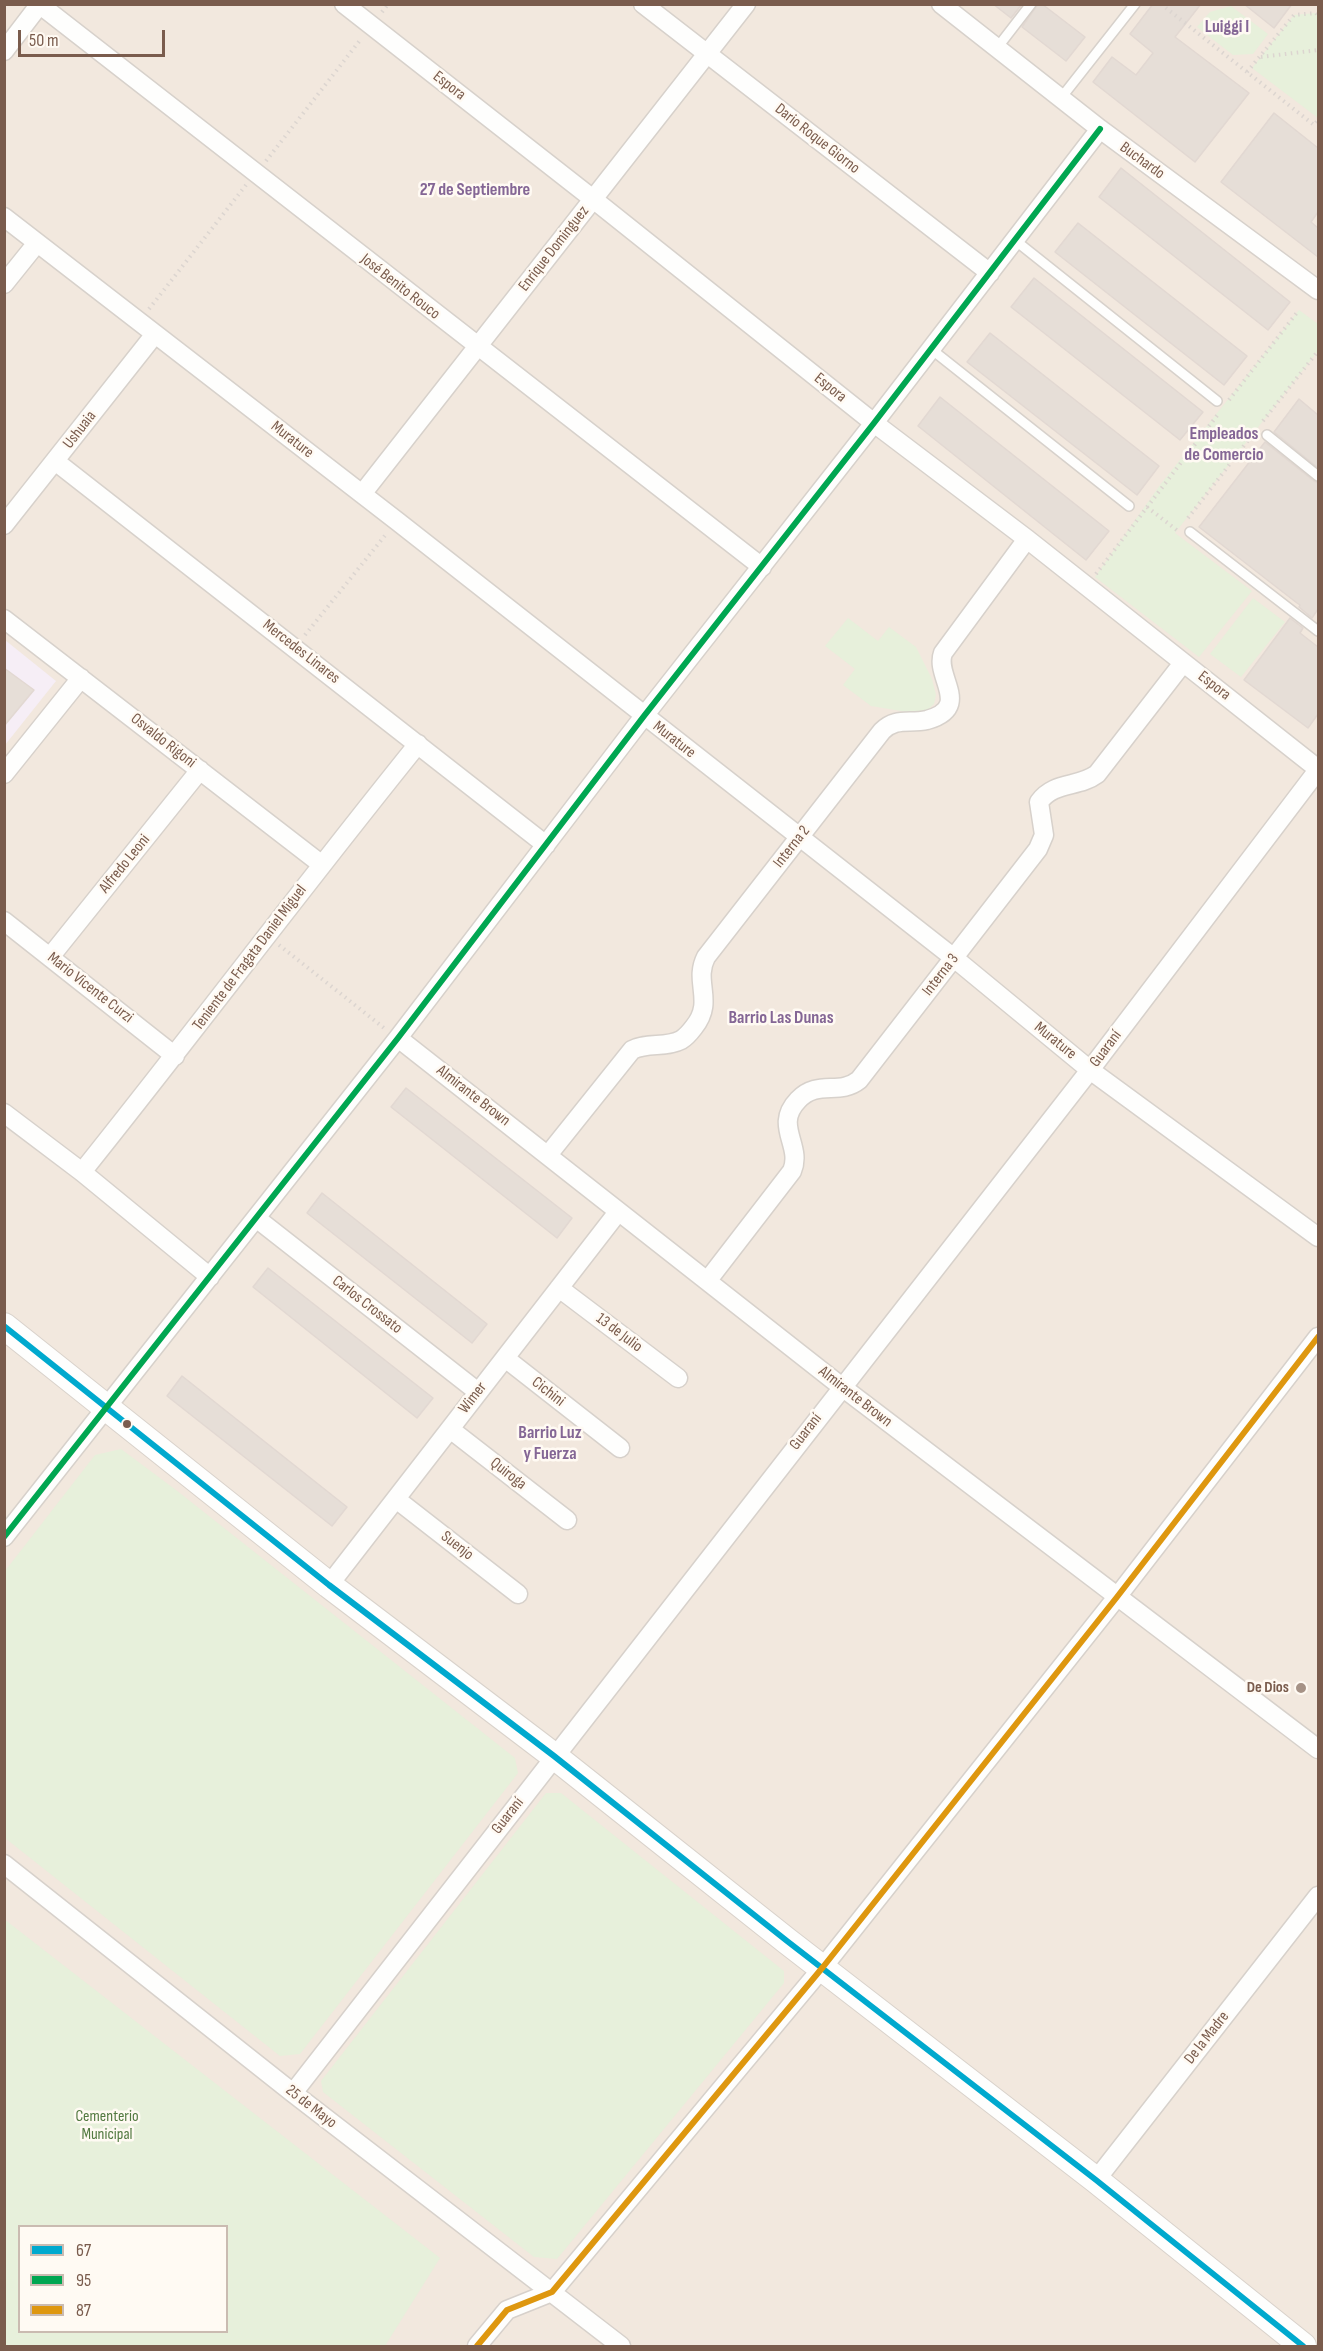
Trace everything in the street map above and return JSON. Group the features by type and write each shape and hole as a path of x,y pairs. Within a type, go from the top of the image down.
{"main road":[{"path":"4,1326 329,1585 554,1756 1096,2180 1303,2346"}],"street":[{"name":"Espora","path":"344,4 874,423 1087,586 1318,770"},
{"name":"Dario Roque Giorno","path":"643,4 990,273"},
{"name":"Enrique Dominguez","path":"362,494 746,4"},
{"name":"Buchardo","path":"941,4 1100,129 1318,290"},
{"path":"4,51 40,5"},
{"name":"José Benito Rouco","path":"40,5 762,567"},
{"path":"4,1537 398,1038 644,716 1016,241 1100,129"},
{"name":"Murature","path":"4,217 397,521 798,838 954,958 1090,1070 1318,1236"},
{"path":"4,284 37,243"},
{"name":"Ushuaia","path":"4,525 155,334"},
{"name":"Mercedes Linares","path":"55,461 546,845"},
{"name":"Interna 2","path":"548,1155 632,1050 647,1045 674,1043 683,1039 694,1027 703,1014 705,1004 700,976 701,966 706,957 889,725 896,721 930,719 939,715 947,707 950,700 950,687 941,666 943,653 1027,540"},
{"name":"Osvaldo Rigoni","path":"4,619 321,864"},
{"name":"Interna 3","path":"708,1280 792,1171 796,1161 787,1126 792,1106 802,1095 815,1089 845,1088 859,1080 1038,849 1044,835 1039,802 1046,792 1059,786 1088,780 1097,774 1184,663"},
{"path":"4,774 81,678"},
{"name":"Teniente de Fragata Daniel Miguel","path":"82,1172 175,1056 321,864 418,744"},
{"name":"Guaraní","path":"293,2093 1090,1070 1318,770"},
{"name":"Alfredo Leoni","path":"50,957 200,771"},
{"name":"Mario Vicente Curzi","path":"4,921 175,1056"},
{"name":"Almirante Brown","path":"398,1038 842,1387 1318,1749"},
{"path":"4,1113 82,1172 210,1277"},
{"name":"Wimer","path":"329,1585 618,1212"},
{"name":"Carlos Crossato","path":"256,1218 478,1392"},
{"name":"13 de Julio","path":"559,1288 678,1378"},
{"path":"477,2346 507,2310 552,2292 824,1967 1117,1597 1318,1337"},
{"name":"Cichini","path":"505,1358 620,1448"},
{"name":"Quiroga","path":"450,1429 567,1520"},
{"name":"Suenjo","path":"396,1499 518,1594"},
{"name":"25 de Mayo","path":"4,1864 293,2093 621,2346"},
{"name":"De la Madre","path":"1096,2180 1318,1896"}],"lane":[{"path":"997,48 1031,4"},
{"path":"1061,98 1135,4"},
{"path":"1016,241 1217,401"},
{"path":"931,349 1129,507"},
{"path":"1267,435 1318,476"},
{"path":"1190,532 1318,631"}],"path":[{"path":"1161,4 1314,125 1318,120"},
{"path":"1247,72 1294,15 1316,13 1318,15"},
{"path":"1260,57 1318,50"},
{"path":"1087,586 1299,310"},
{"path":"1262,423 1318,351"},
{"path":"1178,531 1255,432"},
{"path":"295,647 397,521"},
{"path":"267,936 398,1038"}],"shaded area":[{"path":"5,5 1318,5 1318,2346 5,2346"},
{"path":"5,640 56,681 5,745"}],"green space":[{"path":"1231,6 1268,34 1253,54 1233,55 1197,27 1210,12"},
{"path":"1316,13 1318,15 1318,118 1252,68 1294,15"},
{"path":"1299,310 1318,324 1318,351 1175,533 1252,591 1199,657 1095,577 1160,485"},
{"path":"1253,598 1285,622 1241,677 1210,654"},
{"path":"848,618 878,641 889,627 916,647 932,679 936,695 934,704 925,712 907,712 871,706 843,685 855,669 825,646"},
{"path":"121,1449 515,1758 518,1773 300,2054 280,2056 5,1838 5,1571 95,1455"},
{"path":"546,1793 561,1793 784,1971 784,1983 557,2259 534,2257 323,2092 321,2081"},
{"name":"Cementerio Municipal","path":"4,1919 440,2258 385,2346 5,2346"}],"building":[{"path":"993,4 1022,4 1011,18"},
{"path":"1038,4 1042,4 1085,37 1066,61 1022,27"},
{"path":"1153,4 1201,4 1175,37 1249,93 1195,162 1093,82 1112,57 1136,75 1153,53 1130,34"},
{"path":"1244,4 1292,4 1274,28"},
{"path":"1274,113 1318,148 1318,212 1311,222 1318,228 1318,257 1221,182"},
{"path":"1121,168 1290,302 1268,330 1099,197"},
{"path":"1078,223 1247,356 1224,385 1055,252"},
{"path":"1034,278 1203,412 1180,440 1011,307"},
{"path":"990,333 1159,466 1137,495 967,362"},
{"path":"940,397 1109,531 1086,560 918,426"},
{"path":"1299,399 1318,415 1318,468 1274,432"},
{"path":"1265,442 1318,483 1318,609 1312,618 1299,607 1300,605 1199,527"},
{"path":"1290,618 1303,628 1300,633 1318,647 1318,714 1308,728 1244,680"},
{"path":"4,668 34,690 4,726"},
{"path":"406,1088 572,1218 557,1238 391,1107"},
{"path":"322,1193 487,1324 472,1343 307,1213"},
{"path":"268,1268 433,1398 417,1418 253,1287"},
{"path":"182,1376 347,1507 332,1526 167,1396"}],"transit line":[{"name":"95","path":"4,1537 398,1038 644,716 874,423 1100,129"},
{"name":"67","path":"4,1326 329,1585 554,1756 787,1941 1096,2180 1303,2346"},
{"name":"87","path":"477,2346 507,2310 552,2292 823,1967 1117,1597 1318,1337"}],"place":[{"name":"De Dios","path":"1301,1688"}],"district":[{"name":"Luiggi I","path":"1227,27"},
{"name":"27 de Septiembre","path":"475,190"},
{"name":"Empleados de Comercio","path":"1224,444"},
{"name":"Barrio Las Dunas","path":"781,1018"},
{"name":"Barrio Luz y Fuerza","path":"550,1443"}]}
